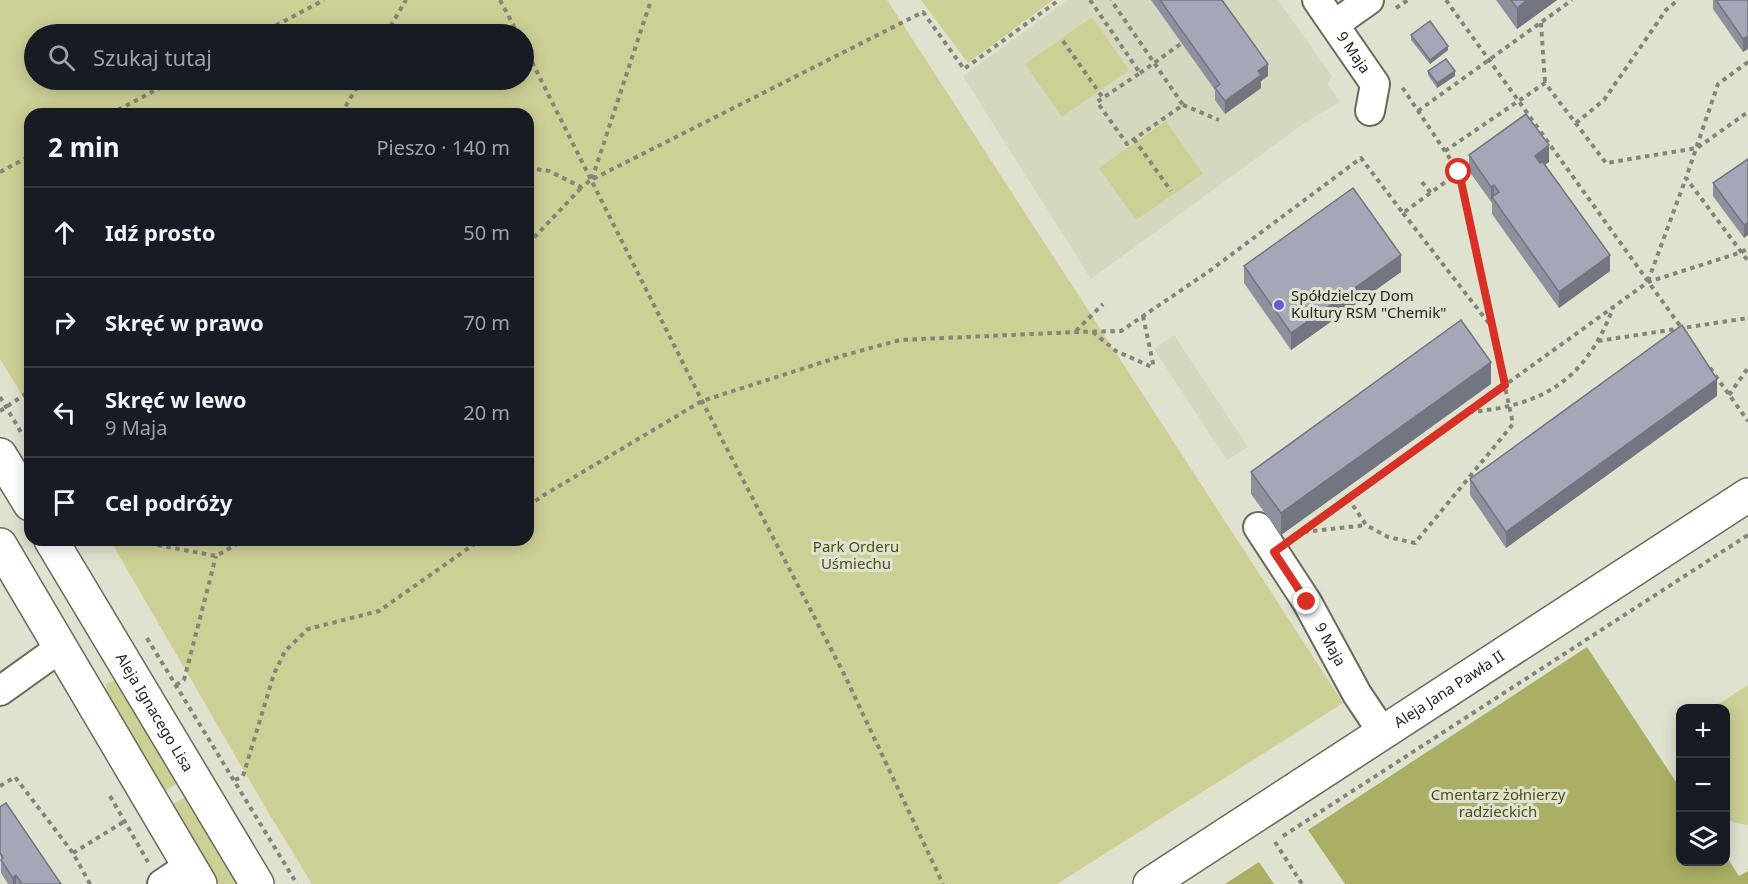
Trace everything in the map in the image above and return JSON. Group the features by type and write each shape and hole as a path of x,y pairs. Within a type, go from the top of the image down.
{"street":[{"name":"9 Maja","path":"1317,0 1375,84 1370,111"},
{"path":"1335,24 1380,6"},
{"path":"12,446 24,485"},
{"name":"Aleja Jana Pawła II","path":"1150,884 1748,495"},
{"name":"9 Maja","path":"1258,527 1307,602 1356,694 1383,733"},
{"path":"0,545 194,875 162,884"},
{"name":"Aleja Ignacego Lisa","path":"55,546 256,884"},
{"path":"0,691 60,648"}],"path":[{"path":"279,24 324,0"},
{"path":"392,24 406,0"},
{"path":"500,0 513,24"},
{"path":"591,180 651,0"},
{"path":"534,238 581,187 591,180 923,12 964,69 1059,0"},
{"path":"1090,0 1140,73"},
{"path":"1111,0 1183,105 1219,120"},
{"path":"1380,6 1408,0"},
{"path":"1446,0 1689,338"},
{"path":"1418,111 1572,0"},
{"path":"1575,123 1604,100 1671,0"},
{"path":"1666,10 1678,0"},
{"path":"1541,22 1545,83 1605,163 1697,148 1748,112"},
{"path":"1063,41 1103,98"},
{"path":"1182,43 1097,102 1127,144 1183,105"},
{"path":"1648,282 1718,84 1748,62"},
{"path":"534,66 702,401 844,674 942,884"},
{"path":"1348,498 1366,525 1388,537 1415,543 1513,424 1459,172 1398,82"},
{"path":"1445,152 1545,83"},
{"path":"121,108 156,90"},
{"path":"345,108 355,90"},
{"path":"1134,140 1171,191"},
{"path":"534,502 702,401 845,355 900,340 1121,331 1208,272 1361,158 1492,327"},
{"path":"0,172 24,159"},
{"path":"534,169 549,171 581,187"},
{"path":"1403,213 1459,172"},
{"path":"1686,178 1748,261"},
{"path":"1422,182 1431,193"},
{"path":"1274,552 1648,282 1742,252 1748,248"},
{"path":"1076,332 1103,304"},
{"path":"1468,412 1509,407 1542,395 1560,384 1581,364 1597,341 1613,307"},
{"path":"1092,332 1116,351 1154,368 1143,316"},
{"path":"1597,341 1748,318"},
{"path":"1709,367 1748,421"},
{"path":"1729,395 1748,368"},
{"path":"0,411 24,395"},
{"path":"0,396 6,407 12,446"},
{"path":"1301,532 1366,525"},
{"path":"1265,848 1748,535"},
{"path":"163,546 216,556 234,546"},
{"path":"235,780 243,776 274,674 285,651 308,629 380,611 472,546"},
{"path":"176,685 184,680 216,556"},
{"path":"145,634 297,884"},
{"path":"0,786 15,777 73,853 90,884"},
{"path":"1275,842 1302,884"}],"shaded area":[{"path":"1068,0 1278,0 1332,76 1328,85 1340,102 1303,124 1091,279 963,76"},
{"path":"1174,335 1248,447 1227,460 1154,349"}],"green space":[{"name":"Park Orderu Uśmiechu","path":"0,0 887,0 1343,703 1057,884 312,884 113,546 534,546 534,108 24,108 24,397 0,359"},
{"path":"921,0 1053,0 968,63"},
{"path":"1092,17 1129,70 1062,117 1025,64"},
{"path":"1166,121 1203,174 1136,220 1099,168"},
{"name":"Cmentarz żołnierzy radzieckich","path":"1587,647 1676,782 1676,866 1730,866 1730,862 1739,876 1748,871 1748,884 1345,884 1308,830"},
{"path":"114,681 119,684 179,782 163,792 105,693 107,683"},
{"path":"1748,685 1748,825 1730,820 1730,704 1718,704"},
{"path":"187,796 240,884 219,884 172,805"},
{"path":"1259,862 1274,884 1225,884"}],"building":[{"path":"1160,0 1222,0 1268,64 1258,71 1261,75 1225,101 1215,88 1220,84"},
{"path":"1511,0 1527,0 1517,8"},
{"path":"1716,0 1748,0 1748,36 1743,39"},
{"path":"1430,21 1448,46 1430,60 1411,35"},
{"path":"1446,59 1455,71 1437,83 1428,71"},
{"path":"1526,114 1549,145 1535,156 1540,163 1542,161 1610,255 1559,292 1492,197 1499,192 1494,185 1491,187 1469,155"},
{"path":"1748,159 1748,223 1744,225 1713,183"},
{"path":"1353,188 1401,255 1291,333 1244,266"},
{"path":"1461,320 1491,362 1281,513 1251,472"},
{"path":"1682,325 1717,379 1506,532 1470,479"},
{"path":"6,803 61,884 22,884 16,875 13,878 1,860 3,858 0,853 0,807"}],"place":[{"name":"Spółdzielczy Dom Kultury RSM \"Chemik\"","path":"1279,305"}],"route":[{"path":"1307,602 1274,552 1505,385 1459,172"}]}
